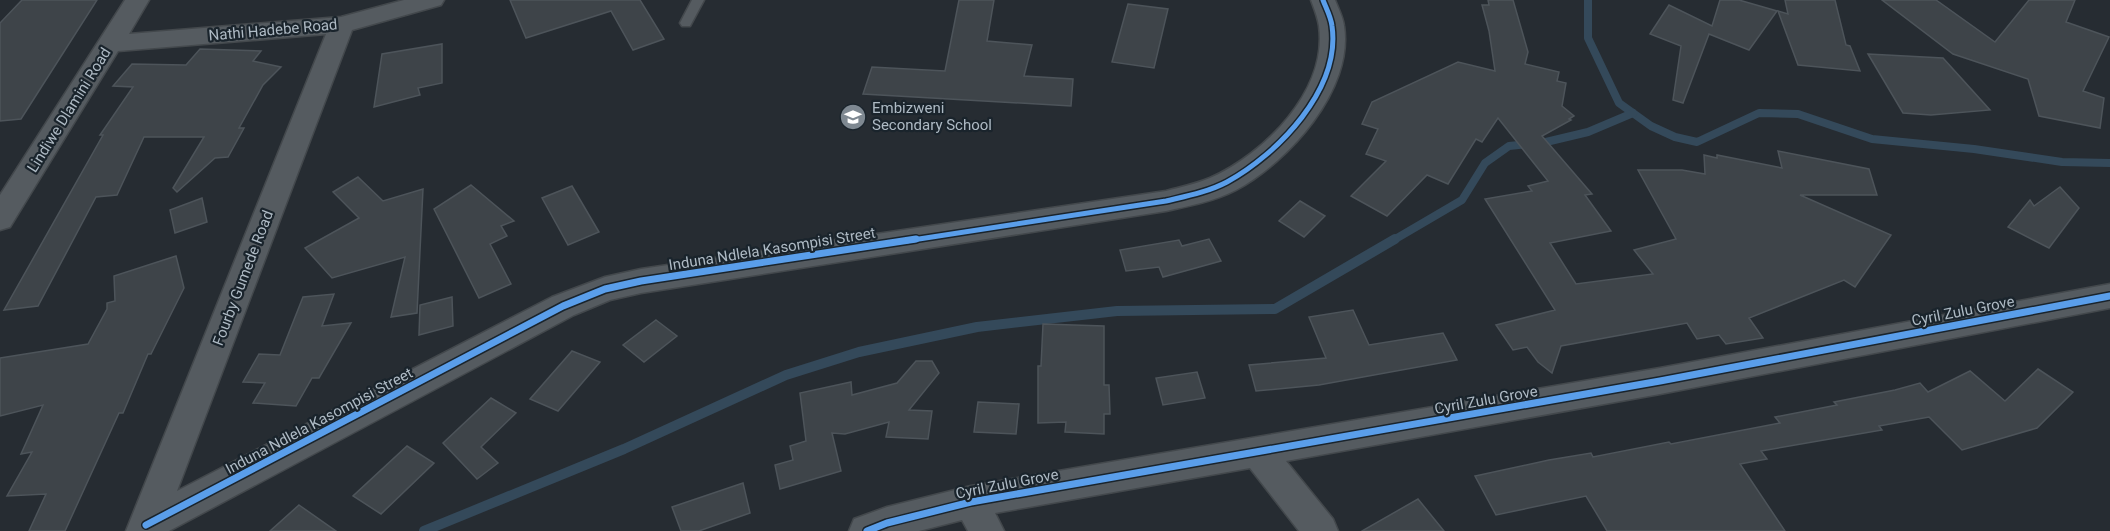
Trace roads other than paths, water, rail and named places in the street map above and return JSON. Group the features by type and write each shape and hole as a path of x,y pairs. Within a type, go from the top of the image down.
{"street":[{"name":"Lindiwe Dlamini Road","path":"0,219 137,0"},
{"name":"Nathi Hadebe Road","path":"112,43 342,25 432,0"},
{"name":"Induna Ndlela Kasompisi Street","path":"145,528 563,306 605,290 641,281 1166,201 1197,194 1228,182 1263,159 1289,133 1313,102 1332,57 1333,30 1323,0"},
{"name":"Fourby Gumede Road","path":"145,528 342,25"},
{"name":"Cyril Zulu Grove","path":"867,531 888,523 978,516 1257,452 1660,381 2110,296"},
{"path":"1257,452 1320,531"}],"lane":[{"path":"686,23 698,0"}],"waterway":[{"path":"1588,0 1588,38 1619,103 1633,113"},
{"path":"1392,241 1462,200 1485,163 1509,146 1546,142 1588,132 1633,113"},
{"path":"1633,113 1651,126 1675,137 1697,142 1759,113 1798,114 1872,139 1974,149 2062,162 2110,163"},
{"path":"424,531 624,449 786,375 859,352 977,327 1117,311 1275,309 1395,239"}],"place":[{"name":"Embizweni Secondary School","path":"853,117"}]}
